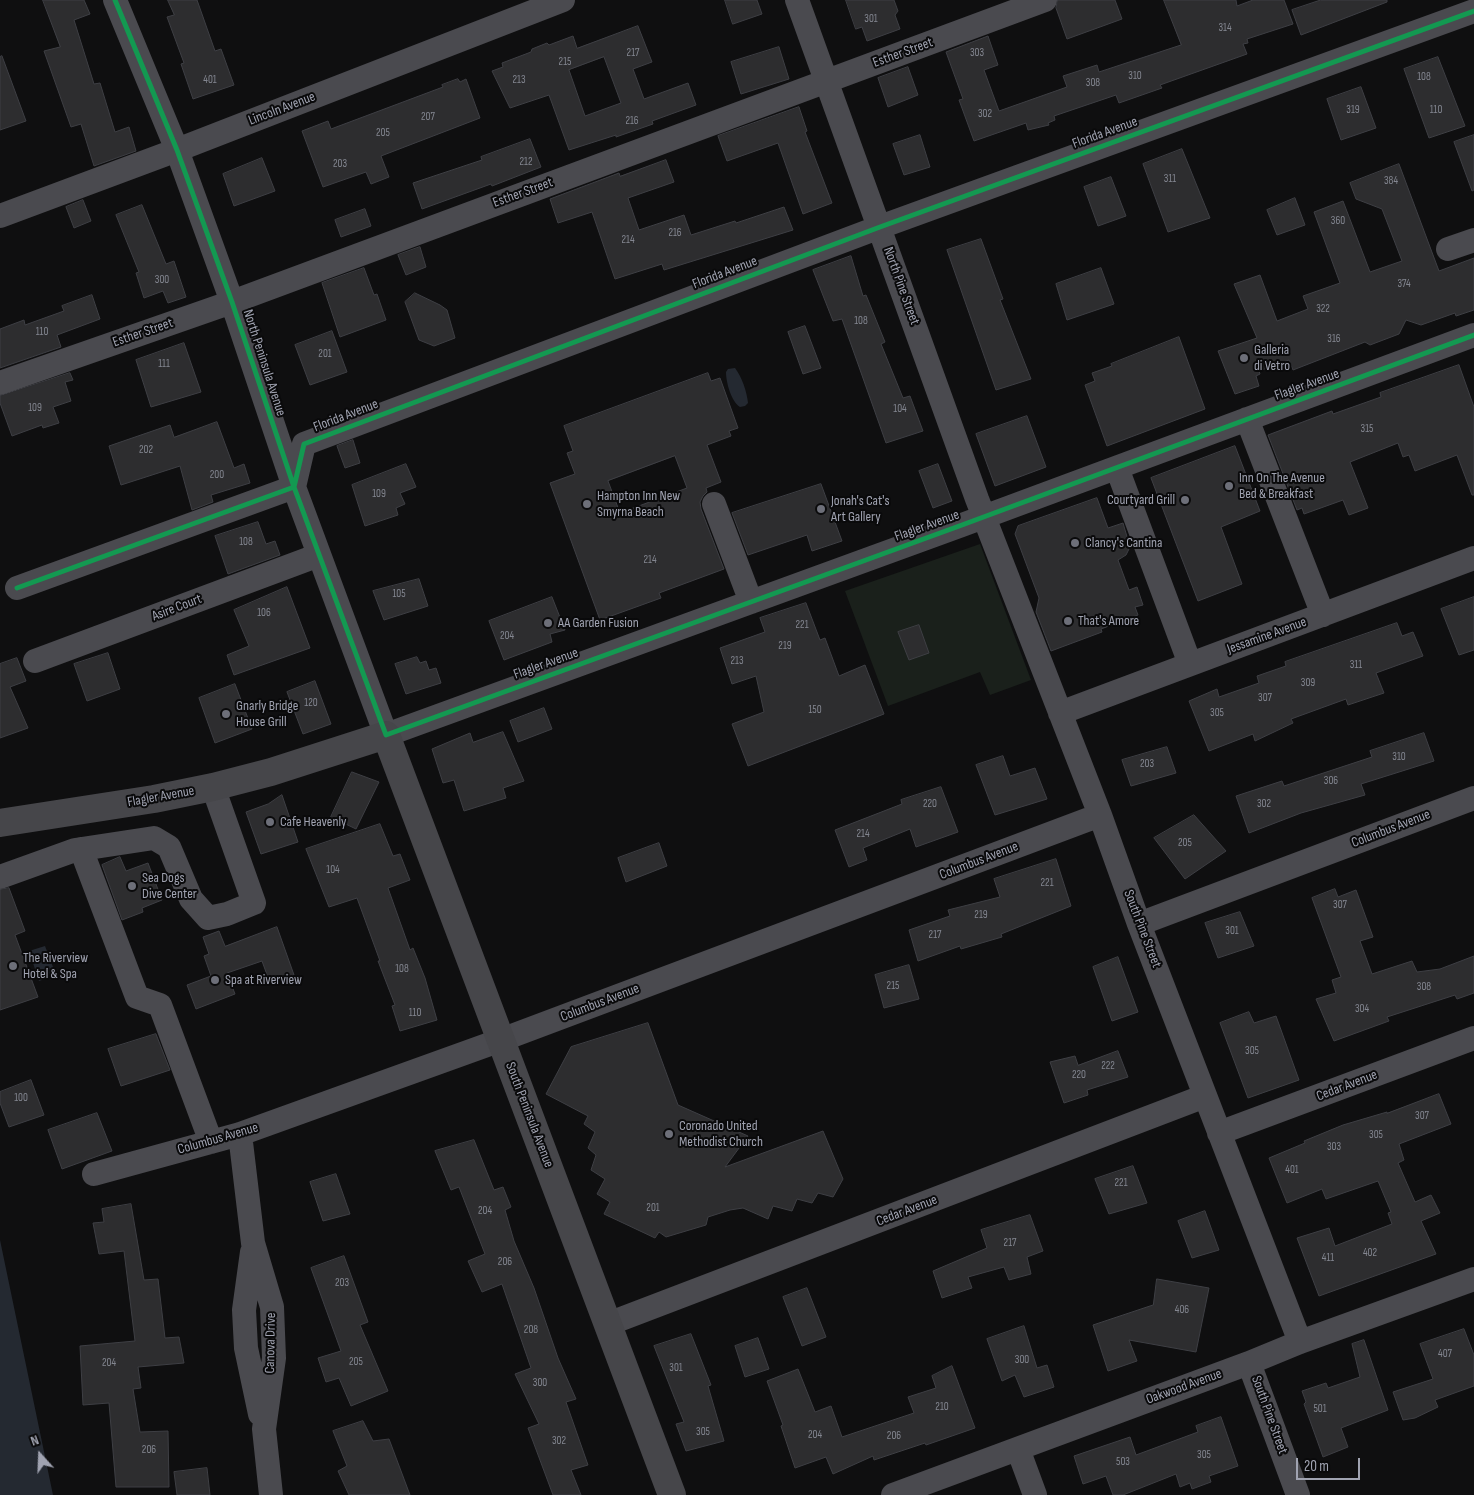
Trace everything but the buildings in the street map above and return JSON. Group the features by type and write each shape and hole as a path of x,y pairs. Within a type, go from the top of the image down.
{"main road":[{"name":"Flagler Avenue","path":"0,823 213,787 271,772 386,734"},
{"name":"South Peninsula Avenue","path":"386,734 672,1495"}],"street":[{"name":"North Peninsula Avenue","path":"115,0 177,150 232,302 294,487 386,734"},
{"name":"Lincoln Avenue","path":"0,216 177,150 563,0"},
{"name":"North Pine Street","path":"797,0 984,517"},
{"name":"Esther Street","path":"0,383 232,302 1045,0"},
{"path":"1470,0 1474,10"},
{"name":"Florida Avenue","path":"294,487 304,444 880,227 1474,10"},
{"path":"1448,249 1474,240"},
{"name":"Flagler Avenue","path":"386,734 984,517 1474,335"},
{"path":"1247,419 1322,615"},
{"path":"1117,468 1190,664"},
{"path":"17,588 294,487"},
{"path":"714,504 751,602"},
{"name":"South Pine Street","path":"984,517 1300,1342"},
{"name":"Asire Court","path":"34,661 319,555"},
{"name":"Jessamine Avenue","path":"1060,713 1474,558"},
{"path":"0,877 81,849 154,838 170,847 191,899 208,918 228,914 254,902 213,787"},
{"name":"Columbus Avenue","path":"1139,924 1474,798"},
{"name":"Columbus Avenue","path":"94,1174 240,1134 501,1040 1100,816"},
{"path":"81,849 137,997 160,1004 211,1142"},
{"name":"Cedar Avenue","path":"1220,1133 1474,1038"},
{"name":"Cedar Avenue","path":"608,1324 1205,1096"},
{"name":"Canova Drive","path":"240,1134 253,1242 272,1307 274,1358 264,1428 271,1495"},
{"name":"Oakwood Avenue","path":"893,1495 1249,1363 1300,1342 1474,1279"},
{"name":"South Pine Street","path":"1249,1363 1298,1495"},
{"path":"1018,1449 1035,1495"}],"shaded area":[{"path":"735,368 747,394 748,403 740,407 732,396 726,376 728,369"},
{"path":"980,544 1031,680 990,695 980,672 888,706 845,591"},
{"path":"45,946 56,975 39,981 29,951"},
{"path":"0,1240 53,1495 0,1495"}],"cycle path":[{"path":"115,0 177,150 232,302 294,487 386,735 962,525 1474,335"},
{"path":"17,588 294,487 304,444 880,227 1474,11"}],"place":[{"name":"Galleria di Vetro","path":"1244,358"},
{"name":"Inn On The Avenue Bed & Breakfast","path":"1229,486"},
{"name":"Courtyard Grill","path":"1185,500"},
{"name":"Hampton Inn New Smyrna Beach","path":"587,504"},
{"name":"Jonah's Cat's Art Gallery","path":"821,509"},
{"name":"Clancy's Cantina","path":"1075,543"},
{"name":"That's Amore","path":"1068,621"},
{"name":"AA Garden Fusion","path":"548,623"},
{"name":"Gnarly Bridge House Grill","path":"226,714"},
{"name":"Cafe Heavenly","path":"270,822"},
{"name":"Sea Dogs Dive Center","path":"132,886"},
{"name":"The Riverview Hotel & Spa","path":"13,966"},
{"name":"Spa at Riverview","path":"215,980"},
{"name":"Coronado United Methodist Church","path":"669,1134"}]}
